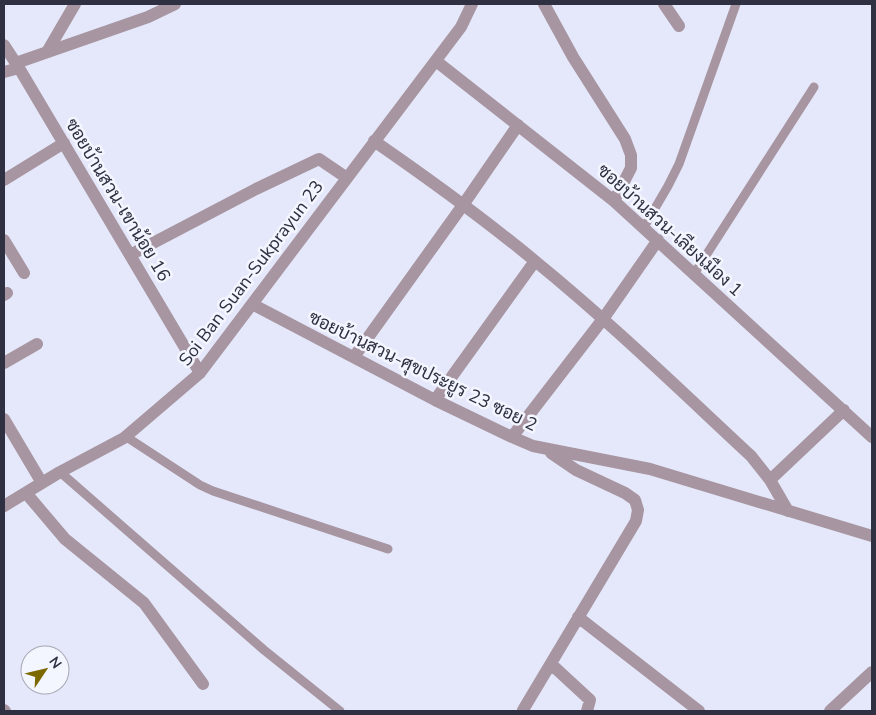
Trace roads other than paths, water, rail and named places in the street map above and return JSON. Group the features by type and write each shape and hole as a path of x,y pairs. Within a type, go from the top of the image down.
{"street":[{"path":"47,52 76,4"},
{"path":"4,72 47,52 148,17 175,4"},
{"name":"Soi Ban Suan-Sukprayun 23","path":"4,506 125,436 200,373 461,27 472,4"},
{"path":"544,4 573,57 625,139 631,155 631,168 614,200"},
{"path":"664,4 679,26"},
{"name":"ซอยบ้านสวน-เขาน้อย 16","path":"4,45 200,373"},
{"name":"ซอยบ้านสวน-เลียงเมือง 1","path":"436,60 614,200 872,437"},
{"path":"354,357 518,125"},
{"path":"374,141 463,205 535,261 603,319 751,456 770,480 788,511"},
{"path":"4,180 64,143"},
{"path":"130,255 256,188 319,159 346,178"},
{"path":"4,240 24,273"},
{"path":"512,437 603,319 658,240"},
{"path":"435,400 535,261"},
{"name":"ซอยบ้านสวน-ศุขประยูร 23 ซอย 2","path":"252,304 435,400 512,437 545,449 650,469 872,536"},
{"path":"4,363 37,344"},
{"path":"770,480 844,410"},
{"path":"4,419 42,483"},
{"path":"523,710 636,521 638,510 635,500 625,492 576,470 545,449"},
{"path":"26,493 65,539 144,603 203,684"},
{"path":"578,617 699,711"},
{"path":"551,664 590,700 587,711"},
{"path":"830,711 872,672"}],"lane":[{"path":"644,227 679,164 736,4"},
{"path":"694,274 814,87"},
{"path":"125,436 200,485 213,491 388,550"},
{"path":"60,472 264,650 340,711"}]}
